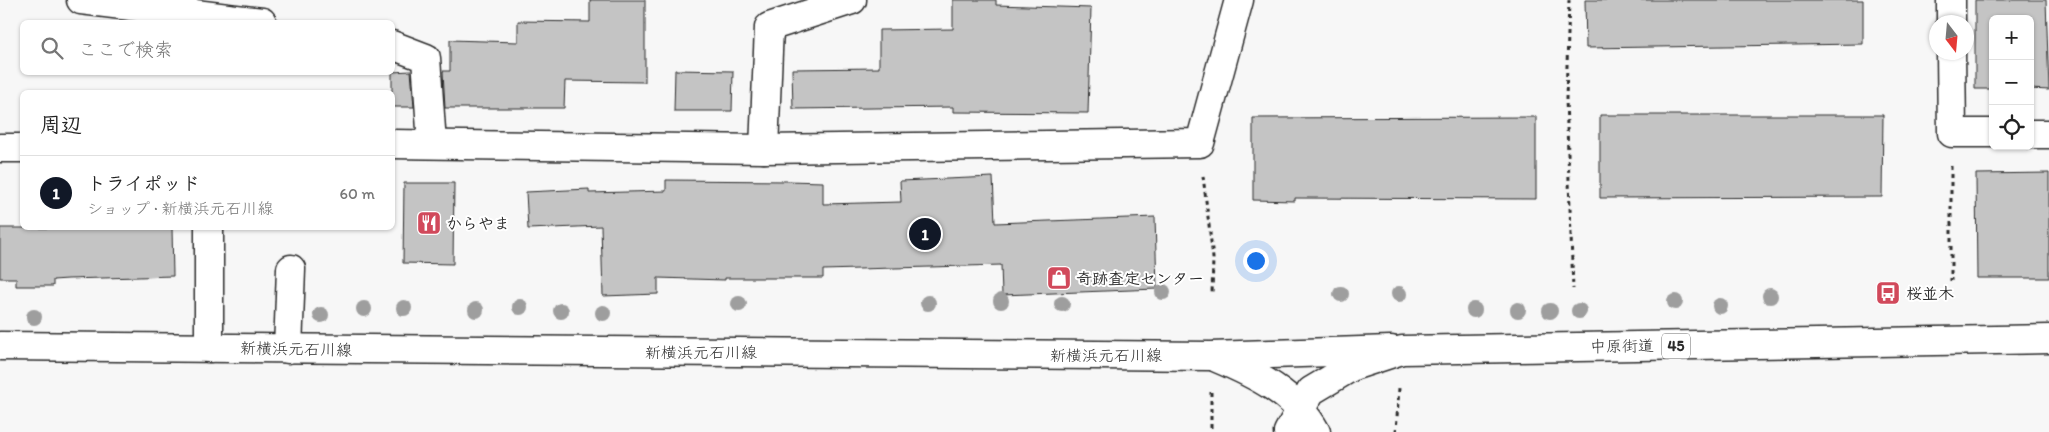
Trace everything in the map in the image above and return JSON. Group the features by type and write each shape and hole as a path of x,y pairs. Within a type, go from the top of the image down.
{"street":[{"path":"81,0 246,20"},
{"path":"764,148 769,27 852,0"},
{"path":"395,144 764,148 1200,143 1239,0"},
{"path":"1951,0 1951,15"},
{"path":"395,46 426,58 432,144"},
{"path":"1951,60 1952,133 1989,134"},
{"path":"2034,134 2049,134"},
{"path":"0,148 20,148"},
{"path":"209,230 210,348"},
{"path":"288,349 291,269"},
{"name":"中原街道","path":"1293,421 1311,392 1354,366 1402,350 2049,339"},
{"name":"新横浜元石川線","path":"0,346 1211,356 1402,350"},
{"path":"1211,356 1249,372 1278,389 1293,421 1316,432"}],"path":[{"path":"1569,0 1566,99 1573,289"},
{"path":"1951,281 1952,133"},
{"path":"1202,170 1213,258 1212,295"},
{"path":"1396,432 1399,384"},
{"path":"1211,389 1211,432"}],"building":[{"path":"590,0 645,0 645,82 565,81 564,108 445,108 443,71 450,71 450,40 518,42 518,21 590,22"},
{"path":"953,0 996,0 996,5 1091,8 1088,113 953,112 953,107 793,109 792,69 879,68 879,30 953,29"},
{"path":"1585,0 1863,0 1863,44 1586,48"},
{"path":"1975,0 2046,0 2049,90 2034,89 2034,15 1989,15 1989,89 1975,89"},
{"path":"675,70 733,71 732,111 674,111"},
{"path":"411,71 414,107 395,107 395,90 392,90 392,75 395,75 395,72"},
{"path":"1600,115 1883,115 1882,197 1600,198"},
{"path":"1536,117 1536,199 1295,198 1295,201 1253,200 1253,118"},
{"path":"2049,173 2049,278 1977,278 1976,174"},
{"path":"993,177 995,223 1155,217 1157,289 1002,295 1001,265 823,270 823,278 725,278 725,280 658,278 658,294 603,296 601,226 528,229 526,192 589,189 589,193 666,191 666,180 788,181 823,182 823,204 901,202 900,181"},
{"name":"からやま","path":"404,183 454,183 453,264 403,263"},
{"path":"0,228 20,228 20,230 172,230 173,276 53,280 53,286 16,286 16,278 0,278"}],"place":[{"name":"からやま","path":"429,223"},
{"name":"トライポッド","path":"925,234"},
{"name":"奇跡査定センター","path":"1059,278"},
{"name":"桜並木","path":"1888,293"}]}
